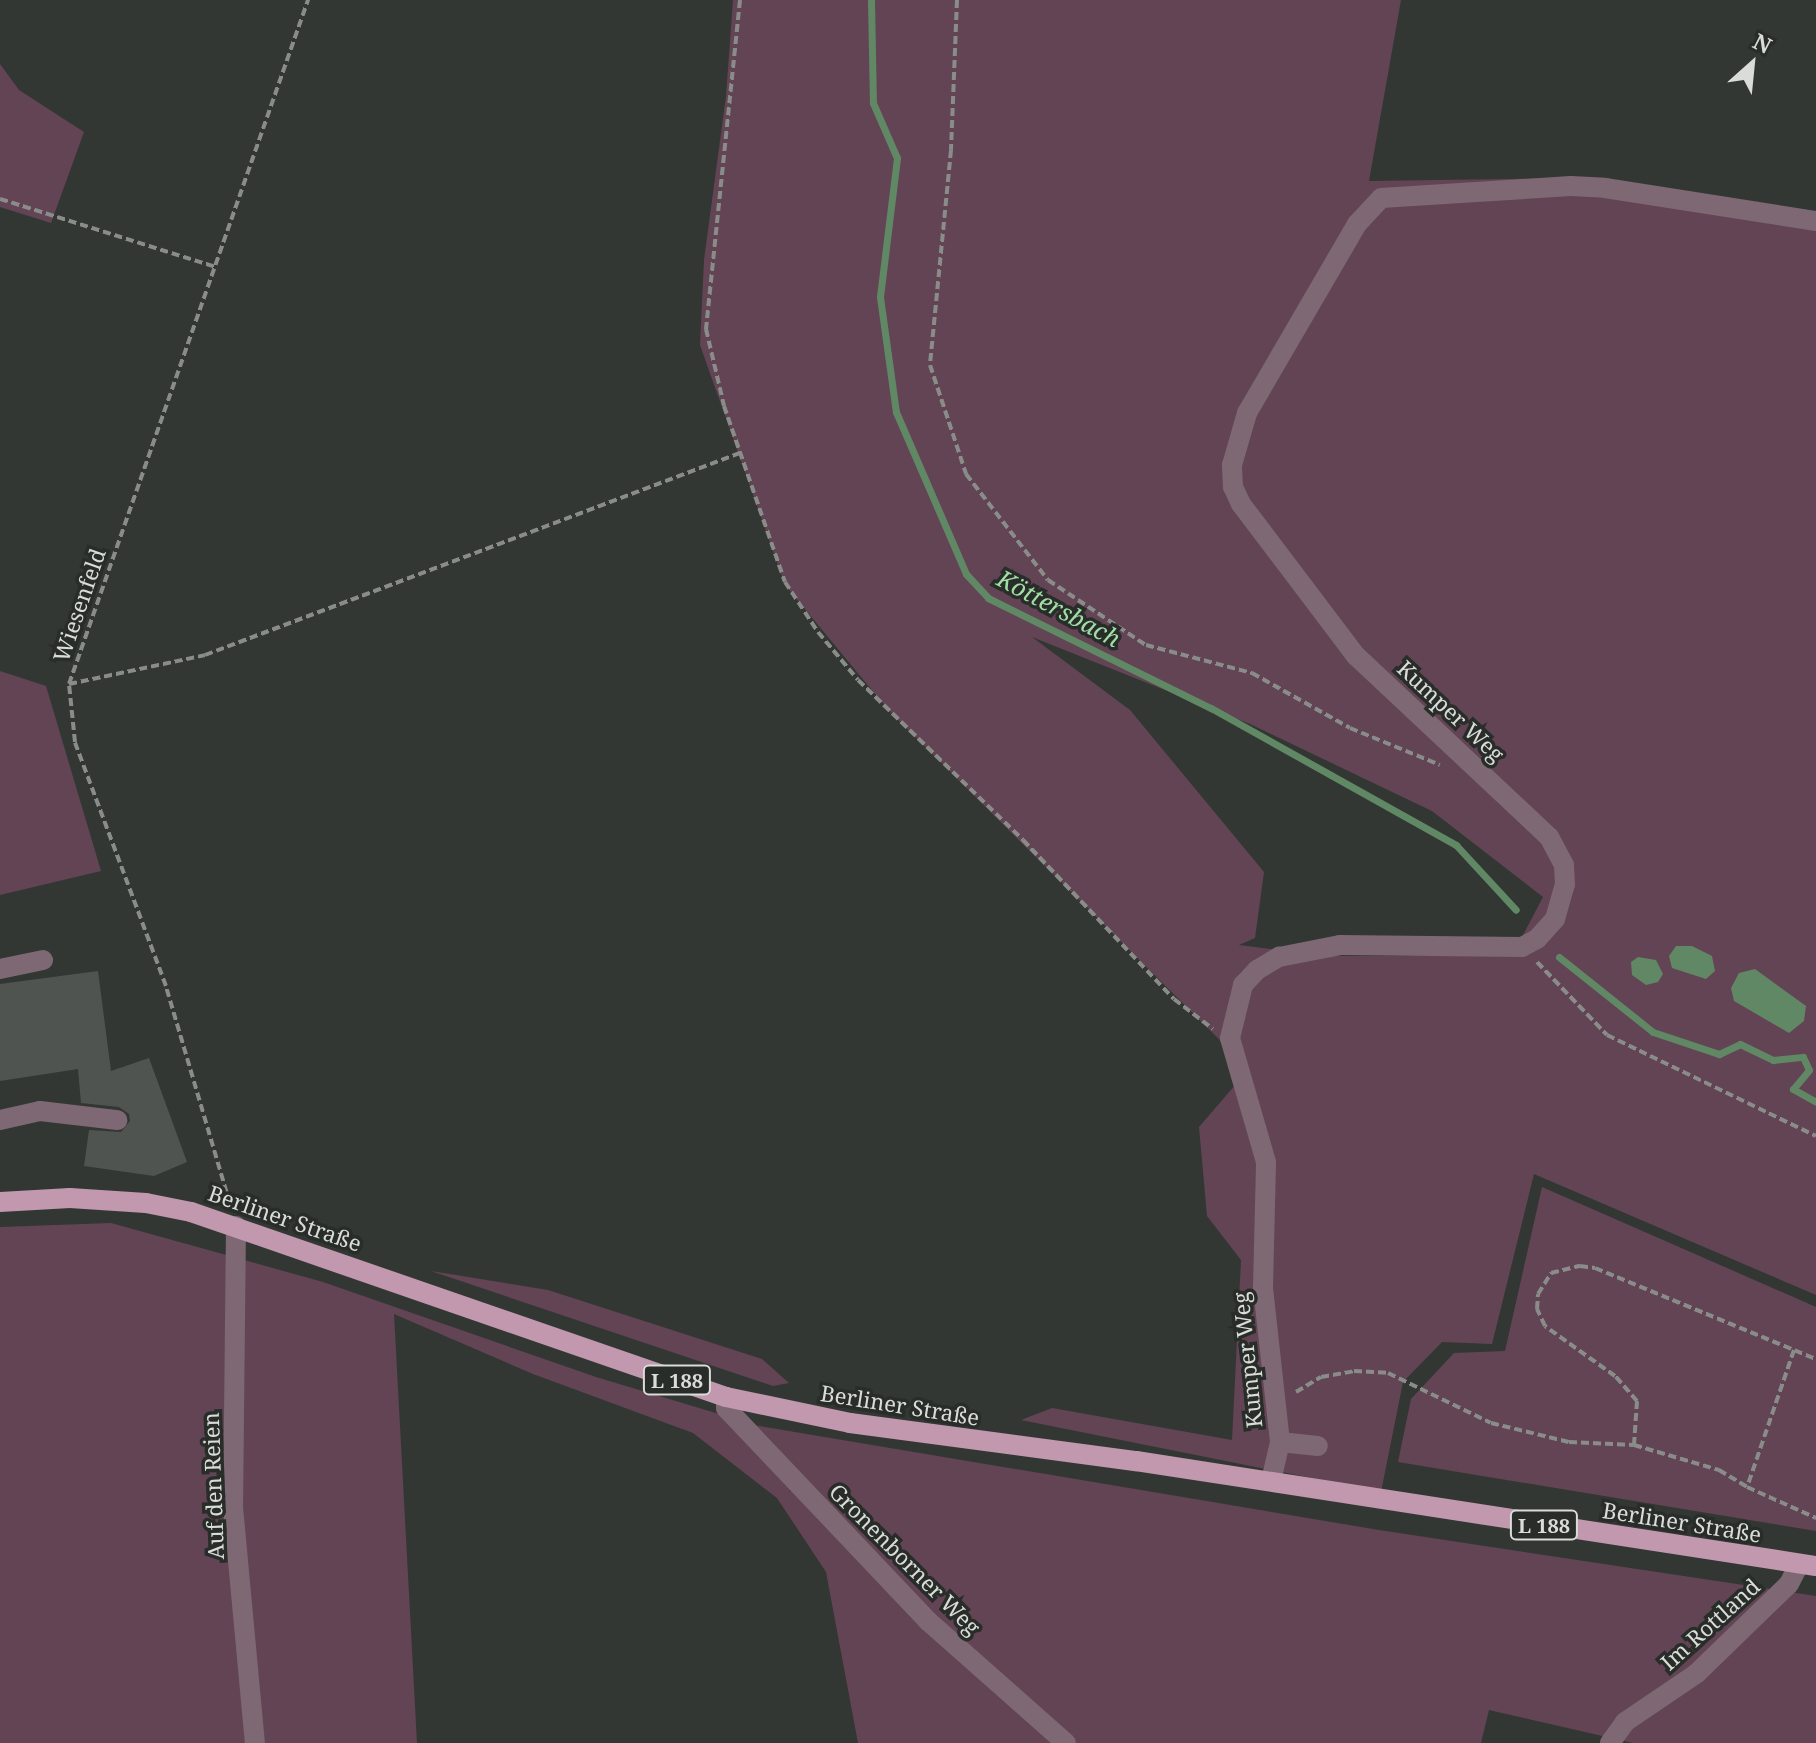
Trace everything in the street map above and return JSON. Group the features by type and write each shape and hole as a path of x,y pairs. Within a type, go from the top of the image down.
{"main road":[{"name":"Berliner Straße","path":"0,1202 70,1198 146,1203 236,1226 726,1397 850,1423 1271,1481 1807,1565"}],"street":[{"name":"Kumper Weg","path":"1271,1481 1280,1442 1263,1287 1266,1162 1230,1038 1243,985 1257,970 1279,957 1340,945 1522,947 1546,930 1562,902 1565,885 1559,852 1511,800 1356,656 1241,504 1233,487 1232,465 1247,413 1357,224 1381,198 1571,186 1605,188 1816,221"},
{"path":"0,969 43,960"},
{"path":"0,1120 40,1111 117,1120"},
{"name":"Auf den Reien","path":"236,1226 233,1507 255,1743"},
{"name":"Gronenborner Weg","path":"726,1397 726,1408 928,1621 1066,1743"},
{"path":"1280,1442 1318,1446"},
{"name":"Im Rottland","path":"1610,1743 1625,1722 1696,1674 1807,1565"}],"path":[{"name":"Wiesenfeld","path":"236,1226 166,986 75,742 69,684 308,0"},
{"path":"740,0 706,329 709,353 740,453 785,582 818,632 858,680 1014,830 1174,999 1230,1038"},
{"path":"957,0 951,150 930,365 966,474 1048,580 1146,645 1252,673 1350,728 1445,768"},
{"path":"0,199 216,267"},
{"path":"69,684 205,655 740,453"},
{"path":"1522,947 1607,1035 1816,1136"},
{"path":"1634,1445 1637,1401 1615,1376 1545,1326 1538,1294 1551,1273 1580,1266 1595,1268 1816,1359"},
{"path":"1747,1487 1794,1350"},
{"path":"1291,1399 1299,1389 1321,1377 1354,1371 1388,1373 1491,1423 1569,1442 1634,1445 1719,1470 1747,1487 1816,1518"}],"shaded area":[{"path":"733,0 1401,0 1369,181 1571,178 1816,212 1816,1295 1534,1174 1492,1344 1442,1342 1403,1382 1381,1492 1021,1420 1052,1408 1232,1440 1241,1260 1207,1216 1199,1127 1249,1069 890,712 785,585 700,345 704,260 726,96","holes":["1032,637 1250,724 1432,811 1543,897 1512,956 1327,956 1239,945 1255,938 1264,872 1130,710"]},
{"path":"0,64 19,90 84,132 51,223 0,207"},
{"path":"0,671 46,686 101,871 0,895"},
{"path":"1676,946 1692,946 1712,956 1715,971 1706,979 1672,968 1669,956"},
{"path":"1638,957 1656,960 1663,974 1658,982 1646,985 1632,975 1631,962"},
{"path":"1755,969 1806,1006 1804,1021 1789,1033 1734,1001 1731,988 1739,973"},
{"path":"1542,1187 1816,1307 1816,1531 1398,1462 1411,1399 1454,1353 1505,1351"},
{"path":"111,1223 323,1282 596,1377 729,1417 793,1488 788,1492 811,1481 805,1483 753,1425 1379,1530 1816,1596 1816,1743 1633,1743 1489,1710 1481,1743 858,1743 826,1572 777,1498 693,1433 533,1374 394,1314 417,1743 0,1743 0,1227"},
{"path":"431,1271 548,1290 762,1359 789,1383 773,1386"}],"building":[{"path":"98,971 111,1071 149,1058 187,1162 154,1176 84,1166 89,1130 121,1132 130,1121 129,1114 119,1107 81,1103 78,1069 0,1081 0,984"}],"waterway":[{"name":"Köttersbach","path":"871,0 873,103 897,158 880,297 896,412 966,574 988,598 1211,708 1456,845 1516,910"},
{"name":"Köttersbach","path":"1559,957 1653,1032 1719,1054 1740,1044 1773,1060 1803,1057 1809,1070 1793,1089 1816,1102"}]}
